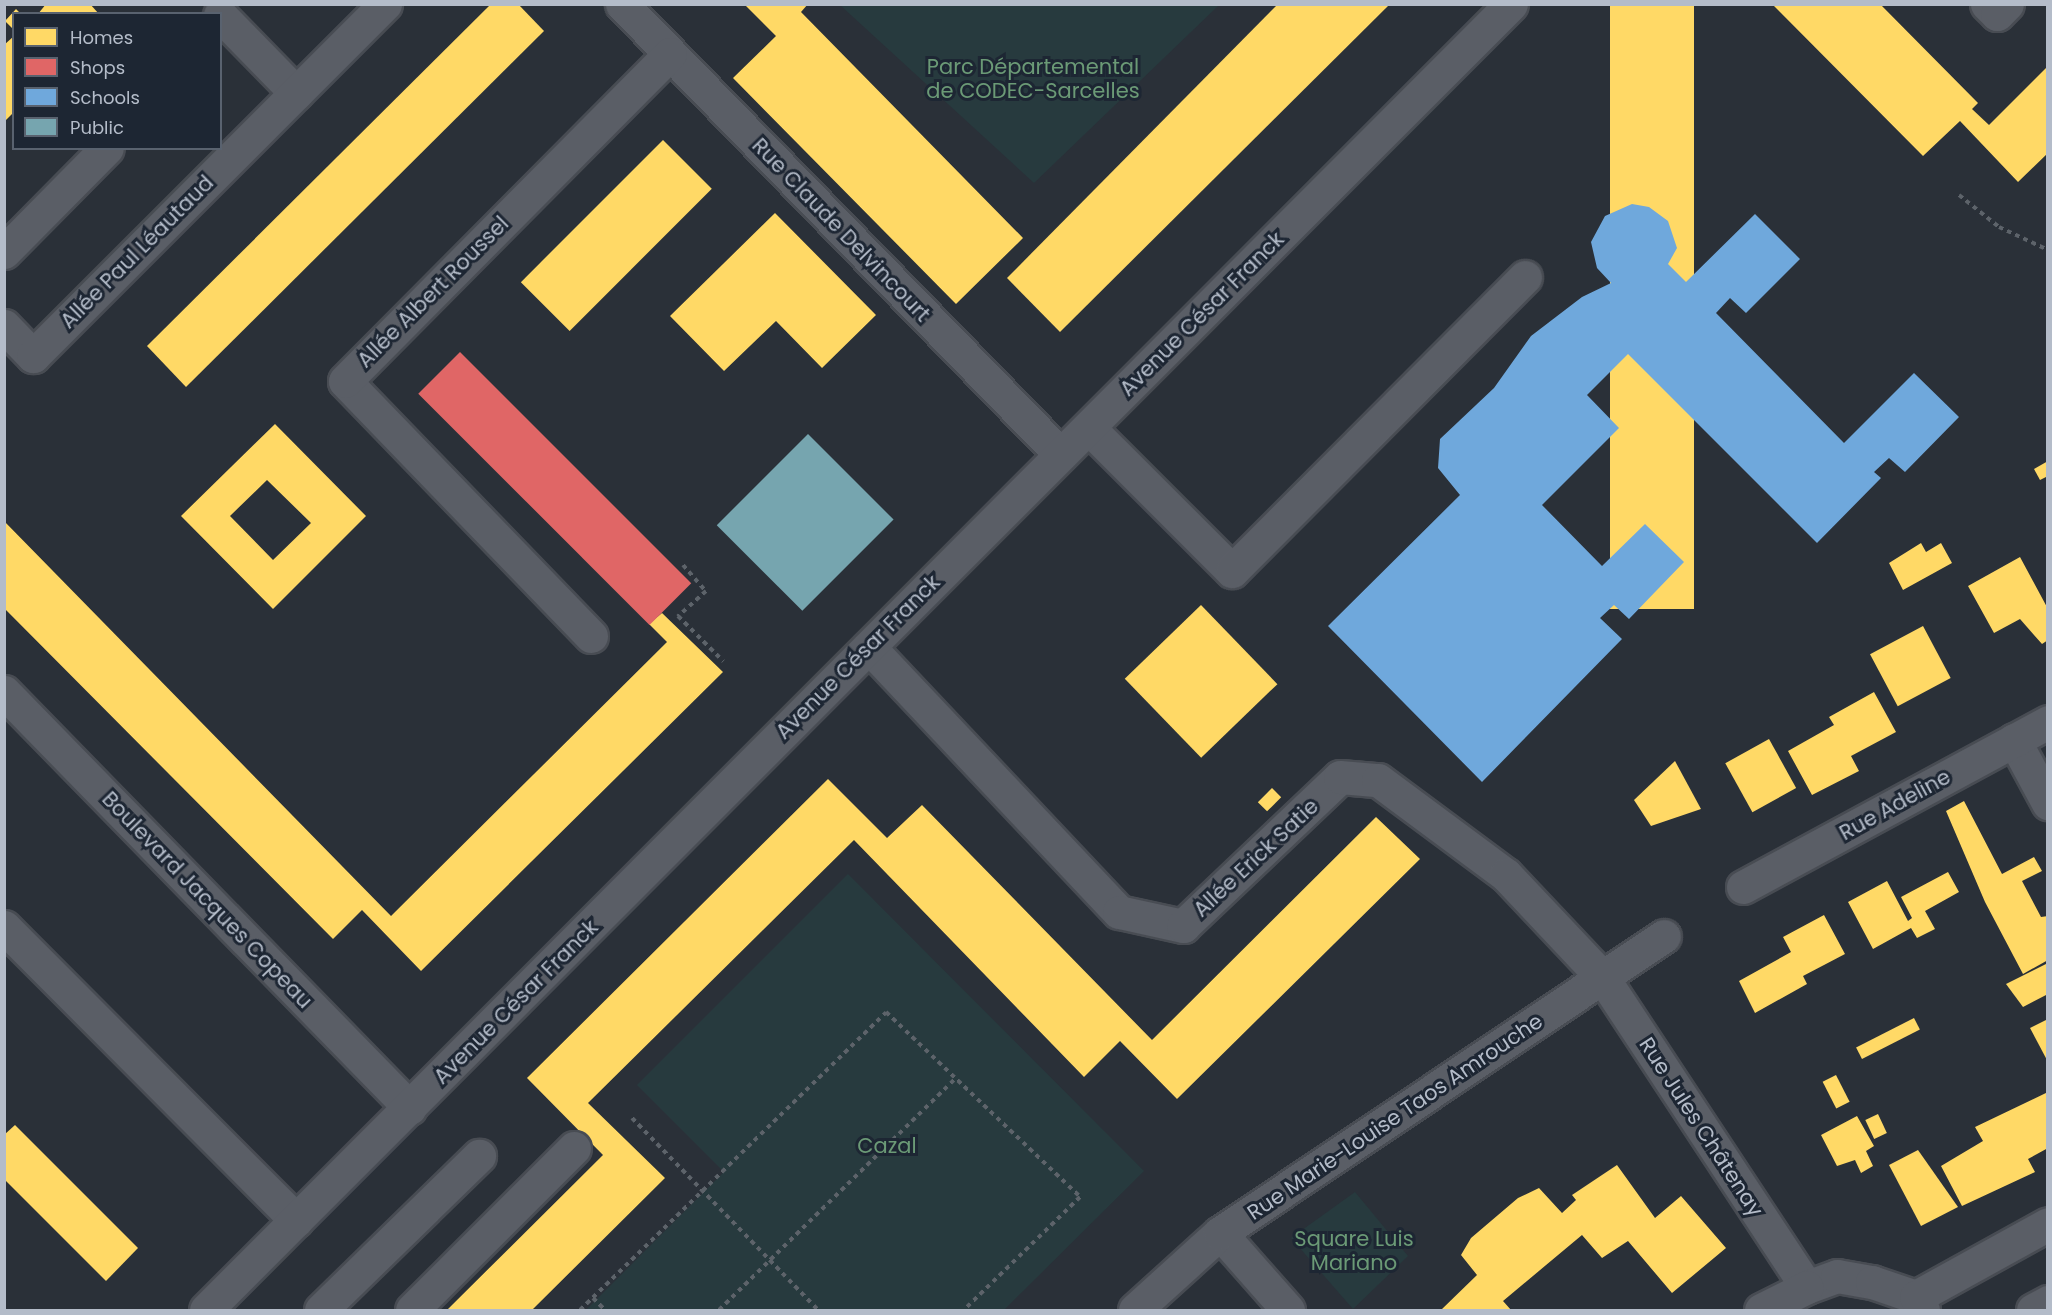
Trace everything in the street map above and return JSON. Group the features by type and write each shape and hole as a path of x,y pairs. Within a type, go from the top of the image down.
{"street":[{"name":"Allée Paul Léautaud","path":"4,326 33,356 385,4"},
{"name":"Rue Claude Delvincourt","path":"622,4 1061,455"},
{"name":"Avenue César Franck","path":"206,1311 1511,4"},
{"path":"1987,4 1997,15 2007,4"},
{"path":"222,20 296,93"},
{"name":"Allée Albert Roussel","path":"591,636 345,381 670,54"},
{"path":"4,252 106,150"},
{"path":"1089,428 1232,571 1525,277"},
{"name":"Allée Erick Satie","path":"869,647 1119,912 1184,926 1340,777 1378,780 1506,875"},
{"name":"Boulevard Jacques Copeau","path":"4,692 410,1108"},
{"name":"Rue Adeline","path":"1743,887 2048,722"},
{"path":"2014,740 2048,803"},
{"name":"Rue Jules Châtenay","path":"1506,875 1603,978 1807,1287"},
{"path":"4,927 296,1220"},
{"name":"Rue Marie-Louise Taos Amrouche","path":"1147,1306 1220,1233 1664,936"},
{"path":"412,1311 574,1148"},
{"path":"321,1311 479,1156"},
{"path":"1761,1311 1807,1287 1837,1276 1919,1304 2048,1224"},
{"path":"1220,1233 1288,1311"},
{"path":"2033,1311 2048,1302"}],"path":[{"path":"1959,195 1999,227 2048,250"},
{"path":"683,565 706,591 678,616 723,661"},
{"path":"580,1311 701,1190 886,1012 1080,1197 964,1311"},
{"path":"719,1311 956,1079"},
{"path":"632,1118 818,1311"},
{"path":"593,1298 605,1311"}],"green space":[{"name":"Parc Départemental de CODEC-Sarcelles","path":"840,5 1219,5 1034,183"},
{"name":"Cazal","path":"848,874 1144,1171 1004,1310 586,1310 724,1172 637,1085"},
{"name":"Square Luis Mariano","path":"1355,1192 1408,1256 1353,1309 1291,1238"}],"building: Homes":[{"path":"46,4 90,4 97,12 40,12"},
{"path":"491,4 518,4 544,31 186,387 147,346"},
{"path":"744,4 808,4 801,12 1023,238 956,304 733,78 776,36"},
{"path":"1278,4 1390,4 1060,332 1007,278"},
{"path":"1610,4 1694,4 1694,609 1610,609"},
{"path":"1772,4 1880,4 1978,103 1972,109 1989,125 2048,66 2048,153 2018,182 1960,121 1923,156"},
{"path":"12,13 12,28 5,21"},
{"path":"12,38 12,114 4,122 4,45"},
{"path":"663,140 712,189 570,331 521,282"},
{"path":"775,213 876,315 822,368 776,321 724,371 670,316"},
{"path":"275,424 366,516 273,609 181,516","holes":["267,480 311,523 273,560 230,516"]},
{"path":"2048,461 2048,476 2040,480 2034,469"},
{"path":"4,521 391,916 667,642 649,624 662,613 723,672 421,971 362,910 333,939 4,608"},
{"path":"1921,543 1926,552 1941,543 1952,563 1903,590 1889,563"},
{"path":"2020,557 2048,609 2048,640 2042,644 2020,619 1994,633 1968,586"},
{"path":"1201,605 1277,684 1201,758 1125,679"},
{"path":"1923,626 1951,678 1898,706 1870,654"},
{"path":"1874,692 1896,732 1851,756 1859,771 1812,795 1788,751 1834,725 1829,717"},
{"path":"1769,739 1796,788 1752,812 1725,763"},
{"path":"1675,761 1701,809 1651,826 1634,800"},
{"path":"828,779 887,838 922,805 1152,1040 1376,817 1420,859 1177,1099 1120,1041 1084,1077 854,840 588,1103 665,1178 532,1310 447,1310 603,1155 527,1078"},
{"path":"1272,788 1281,797 1267,811 1258,802"},
{"path":"1964,801 2002,874 2034,857 2042,871 2022,881 2041,917 2048,916 2048,960 2023,974 1985,902 1946,811"},
{"path":"1948,872 1959,892 1925,911 1935,929 1917,938 1911,928 1873,949 1848,902 1887,881 1908,921 1912,918 1901,897"},
{"path":"1824,915 1845,954 1803,976 1807,984 1755,1013 1739,981 1791,952 1783,937"},
{"path":"2048,963 2048,994 2023,1007 2006,984"},
{"path":"1914,1018 1920,1030 1862,1059 1856,1048"},
{"path":"2048,1019 2048,1062 2030,1028"},
{"path":"1836,1075 1850,1102 1836,1109 1823,1082"},
{"path":"2048,1092 2048,1148 2028,1159 2035,1172 1962,1206 1941,1166 1983,1141 1975,1127"},
{"path":"1878,1114 1887,1133 1874,1139 1865,1120"},
{"path":"1857,1116 1874,1146 1866,1151 1873,1166 1861,1173 1855,1160 1837,1166 1821,1135"},
{"path":"15,1125 138,1248 106,1281 4,1179 4,1135"},
{"path":"1918,1150 1958,1207 1921,1226 1889,1165"},
{"path":"1617,1165 1655,1218 1681,1196 1726,1248 1672,1293 1628,1241 1602,1258 1582,1235 1503,1301 1511,1310 1441,1310 1477,1275 1461,1255 1471,1238 1518,1198 1539,1188 1562,1213 1576,1200 1572,1195"}],"building: Shops":[{"path":"460,352 691,583 650,625 418,394"}],"building: Schools":[{"path":"1632,204 1649,207 1668,221 1677,248 1668,264 1686,282 1755,214 1800,259 1746,313 1730,298 1716,313 1844,443 1914,373 1959,417 1905,472 1889,458 1874,472 1881,478 1817,543 1628,354 1587,395 1619,428 1542,505 1602,566 1645,524 1684,562 1629,619 1614,605 1600,618 1622,639 1482,782 1328,626 1460,495 1438,468 1440,439 1494,388 1531,336 1582,297 1611,283 1597,268 1591,242 1605,216"}],"building: Public":[{"path":"808,434 894,520 802,611 717,525"}]}
